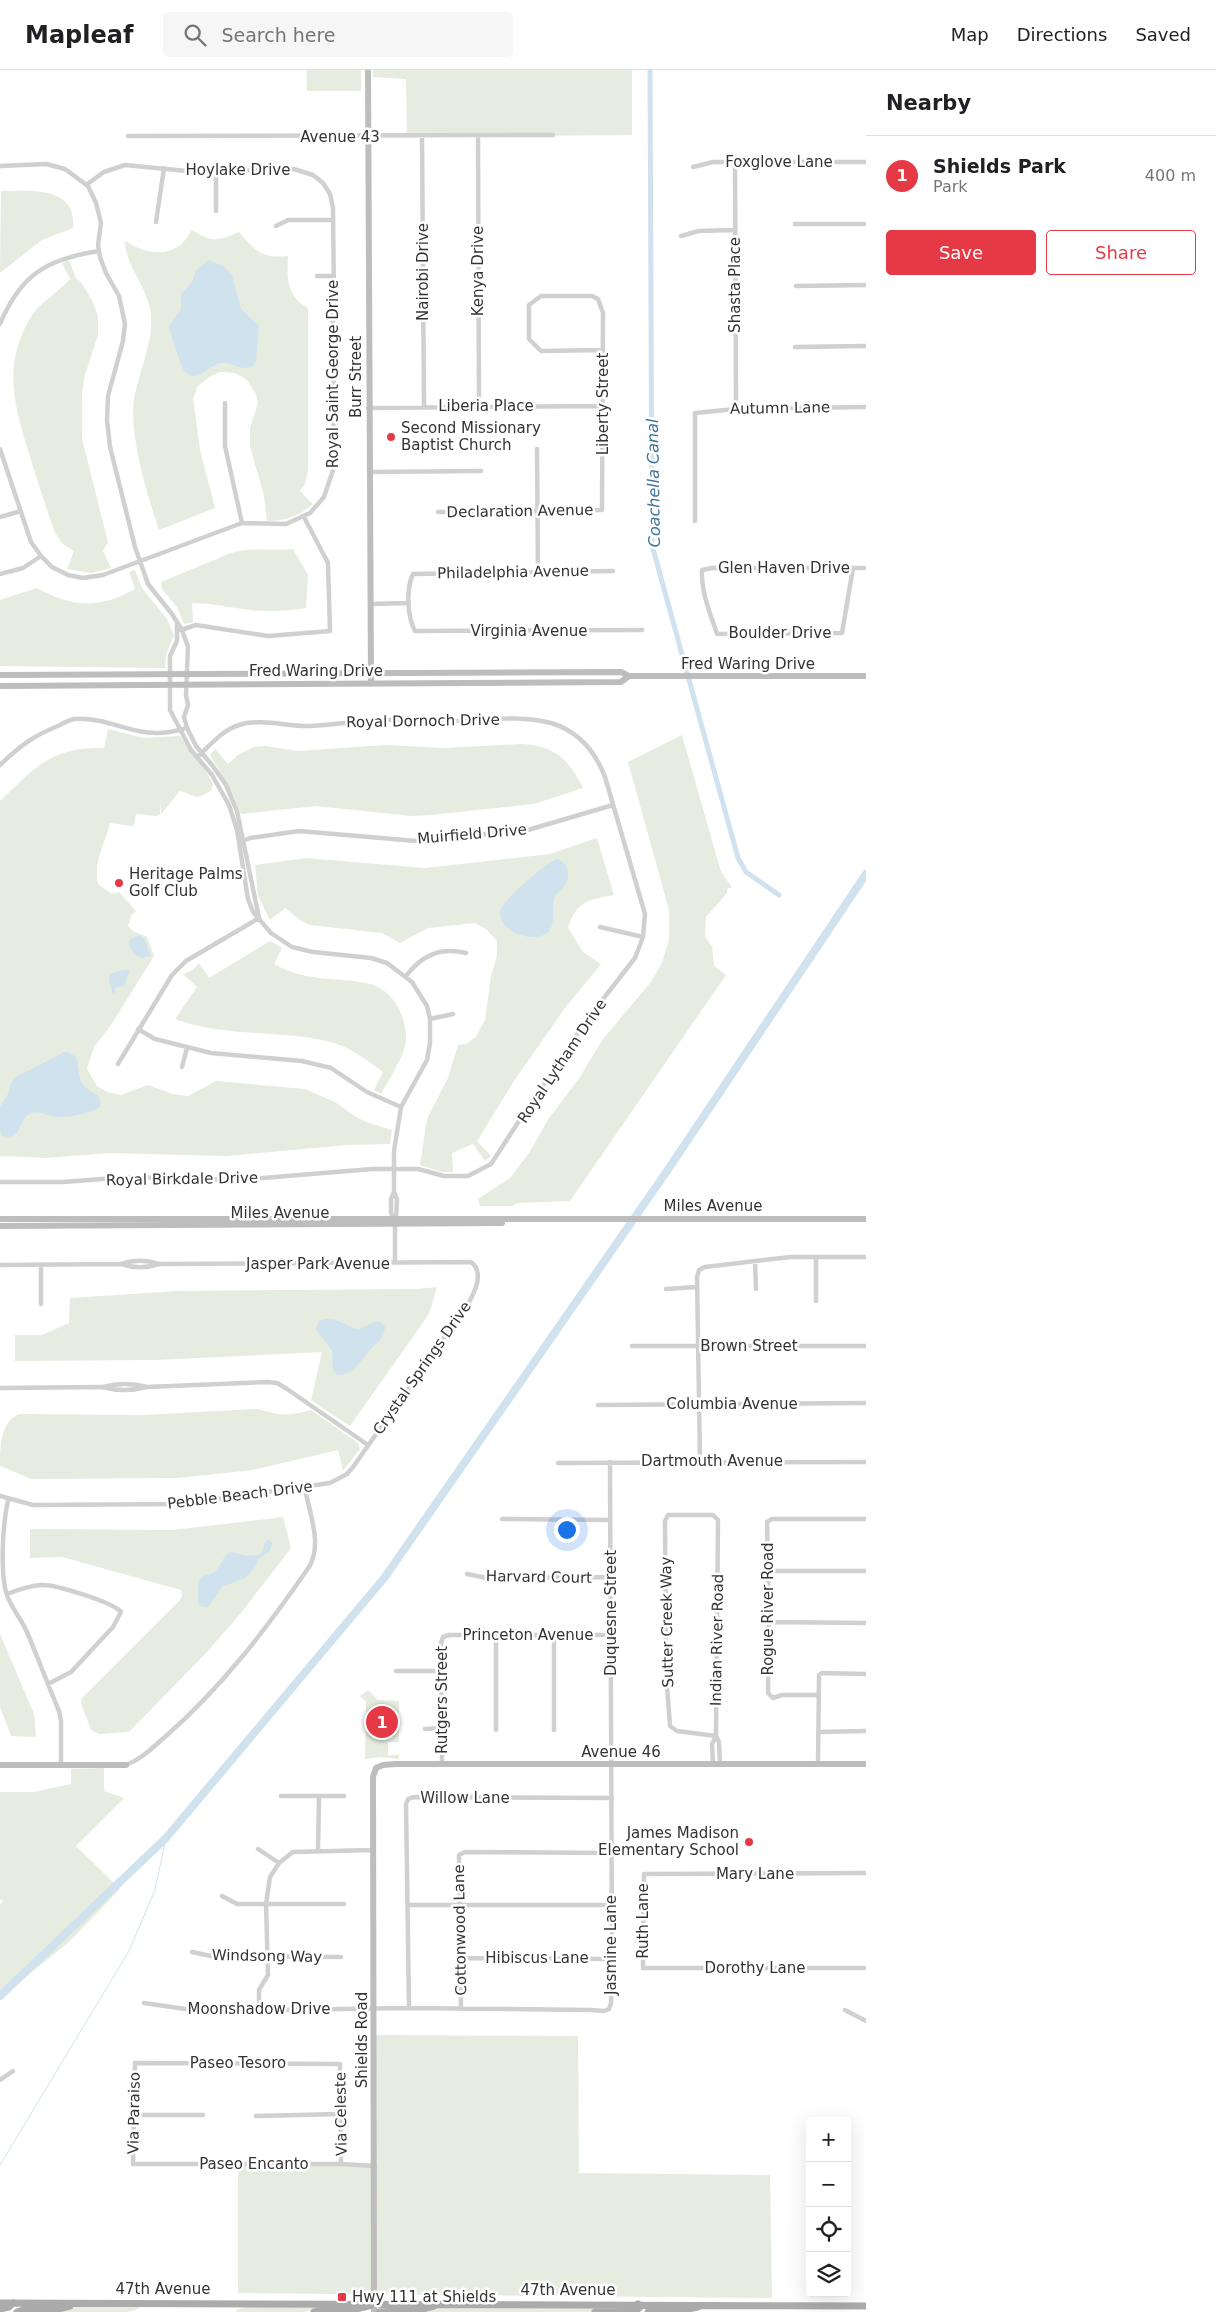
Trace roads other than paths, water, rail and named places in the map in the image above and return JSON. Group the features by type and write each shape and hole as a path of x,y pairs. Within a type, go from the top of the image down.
{"main road":[{"name":"47th Avenue","path":"0,2303 708,2304 772,2309 866,2306"},
{"path":"0,2308 9,2307 13,2303"},
{"path":"17,2312 23,2310 55,2310 80,2303"},
{"path":"314,2312 324,2309 363,2309 375,2304"},
{"path":"379,2312 419,2310 444,2304"},
{"path":"596,2312 605,2309 638,2309 640,2307 638,2304"},
{"path":"648,2312 684,2310 708,2304"}],"street":[{"name":"Burr Street","path":"368,70 368,408 371,684"},
{"name":"Avenue 43","path":"128,136 422,137 553,135"},
{"name":"Kenya Drive","path":"478,136 479,406"},
{"name":"Nairobi Drive","path":"422,137 424,406"},
{"name":"Foxglove Lane","path":"693,167 712,162 866,162"},
{"name":"Shasta Place","path":"735,162 736,408"},
{"path":"0,166 46,164 65,169 86,184 94,198 100,217 99,251 106,274 119,296 124,314 124,333 110,386 107,420 110,447 140,562 151,589 169,609 189,650 186,674 188,705 184,717 193,743 217,771 231,795 243,839 258,918 278,938 292,947 313,952 371,958 387,963 406,976 423,997 430,1019 430,1043 427,1060 400,1107 394,1151 394,1192 397,1199 395,1264"},
{"name":"Hoylake Drive","path":"86,184 104,172 125,165 197,172 294,169 307,172 323,183 330,194 333,220"},
{"path":"156,222 164,168"},
{"path":"216,170 216,210"},
{"path":"276,226 288,220 333,220"},
{"name":"Royal Saint George Drive","path":"304,517 317,507 324,497 333,470 334,388 330,348 333,220"},
{"path":"795,224 866,224"},
{"path":"681,236 699,231 735,230"},
{"path":"0,324 19,289 40,268 65,257 99,251"},
{"path":"317,276 333,276"},
{"path":"796,286 866,285"},
{"name":"Liberty Street","path":"602,350 540,351 529,340 529,305 534,299 541,296 592,296 598,298 603,313 602,510"},
{"path":"795,347 866,346"},
{"path":"225,403 225,446 242,523"},
{"name":"Liberia Place","path":"368,408 424,406 603,406"},
{"name":"Autumn Lane","path":"695,521 695,412 736,408 866,407"},
{"path":"0,449 3,464 31,542 52,567 68,576 83,578 103,575 242,523 279,525 304,517 328,563 330,631 268,636 196,626 179,631"},
{"path":"537,449 538,572"},
{"path":"369,472 481,471"},
{"name":"Declaration Avenue","path":"438,512 602,510"},
{"path":"0,517 21,511"},
{"path":"0,574 23,568 41,556"},
{"name":"Glen Haven Drive","path":"717,634 706,603 702,570 712,568 866,568"},
{"name":"Boulder Drive","path":"717,634 842,633 853,568"},
{"name":"Philadelphia Avenue","path":"409,603 410,581 413,574 613,571"},
{"path":"370,604 409,603"},
{"name":"Virginia Avenue","path":"409,603 410,622 415,631 642,630"},
{"path":"179,631 177,641 170,656 170,710 188,745 221,788 243,839"},
{"name":"Fred Waring Drive","path":"0,675 622,672 629,676 866,676"},
{"name":"Fred Waring Drive","path":"0,686 622,682 629,676"},
{"name":"Royal Dornoch Drive","path":"197,757 213,741 238,725 260,722 310,726 386,720 448,722 485,718 532,720 565,728 584,741 599,762 613,805"},
{"path":"0,765 32,737 73,719 157,734 187,728"},
{"name":"Muirfield Drive","path":"243,839 299,830 416,840 528,830 613,805"},
{"name":"Royal Lytham Drive","path":"394,1169 418,1169 444,1176 468,1176 491,1164 536,1095 562,1061 582,1026 635,958 643,937 645,914 613,805"},
{"path":"118,1064 167,981 186,961 258,918"},
{"path":"600,927 643,937"},
{"path":"406,976 419,960 429,954 455,951 466,953"},
{"path":"430,1019 453,1014"},
{"path":"138,1029 155,1039 211,1053 302,1061 331,1068 367,1092 400,1107"},
{"path":"182,1067 187,1048"},
{"name":"Royal Birkdale Drive","path":"0,1182 64,1182 128,1177 238,1180 347,1170 394,1169"},
{"name":"Miles Avenue","path":"0,1219 395,1220 480,1224 560,1219 866,1219"},
{"name":"Miles Avenue","path":"0,1226 395,1220"},
{"path":"700,1461 697,1287 699,1270 706,1267 790,1257 866,1257"},
{"path":"816,1257 816,1301"},
{"path":"755,1261 756,1289"},
{"name":"Jasper Park Avenue","path":"0,1265 121,1264 131,1267 152,1267 159,1264 395,1264 471,1262 476,1266"},
{"path":"41,1265 41,1304"},
{"name":"Crystal Springs Drive","path":"370,1443 469,1302 478,1273 476,1266"},
{"path":"666,1289 697,1287"},
{"name":"Brown Street","path":"632,1346 866,1346"},
{"path":"0,1388 102,1388 129,1390 147,1387 276,1383 370,1443"},
{"name":"Columbia Avenue","path":"598,1405 866,1403"},
{"name":"Pebble Beach Drive","path":"0,1496 8,1500 33,1504 182,1504 305,1488 330,1483 346,1474 370,1443"},
{"name":"Dartmouth Avenue","path":"558,1463 700,1461 866,1462"},
{"name":"Duquesne Street","path":"610,1462 612,1764"},
{"path":"0,1765 126,1765 135,1762 187,1717 243,1656 314,1559 315,1542 305,1488"},
{"path":"8,1500 4,1516 3,1540 4,1578 7,1594 27,1631 61,1721 61,1765"},
{"name":"Indian River Road","path":"666,1517 671,1515 715,1516 719,1524 716,1736 719,1742 720,1764"},
{"name":"Sutter Creek Way","path":"666,1517 666,1672 671,1728 677,1731 716,1736"},
{"path":"502,1519 610,1520"},
{"name":"Rogue River Road","path":"818,1695 770,1697 767,1689 769,1622 767,1524 769,1520 866,1519"},
{"path":"768,1571 866,1571"},
{"name":"Harvard Court","path":"467,1574 487,1578 611,1577"},
{"path":"7,1594 41,1585 52,1585 112,1605 121,1612 117,1621 71,1672 48,1684"},
{"path":"769,1622 866,1623"},
{"name":"Princeton Avenue","path":"444,1636 611,1636"},
{"name":"Rutgers Street","path":"442,1764 441,1643 444,1636"},
{"path":"496,1636 496,1730"},
{"path":"554,1636 554,1730"},
{"path":"396,1672 442,1671"},
{"path":"818,1764 818,1678 822,1673 866,1674"},
{"path":"425,1729 442,1728"},
{"path":"818,1732 866,1731"},
{"path":"713,1764 712,1744 716,1736"},
{"name":"Avenue 46","path":"376,1768 383,1765 442,1764 866,1764"},
{"name":"Jasmine Lane","path":"374,2008 607,2011 611,2004 612,1958 610,1905 612,1764"},
{"name":"Shields Road","path":"374,2312 373,1777 376,1768"},
{"path":"281,1796 319,1798 344,1796"},
{"name":"Willow Lane","path":"410,2008 406,1804 408,1799 414,1797 612,1798"},
{"path":"318,1850 319,1798"},
{"path":"258,1849 278,1863"},
{"path":"265,2010 259,2004 259,1990 268,1974 266,1904 270,1877 278,1863 293,1852 373,1850"},
{"name":"Cottonwood Lane","path":"461,2009 459,1857 464,1852 612,1853"},
{"name":"Mary Lane","path":"644,1874 866,1873"},
{"name":"Ruth Lane","path":"643,1968 644,1874"},
{"path":"222,1896 237,1904 344,1904"},
{"path":"409,1905 610,1905"},
{"name":"Windsong Way","path":"192,1952 212,1956 341,1957"},
{"name":"Hibiscus Lane","path":"461,1958 612,1958"},
{"name":"Dorothy Lane","path":"643,1968 866,1968"},
{"name":"Moonshadow Drive","path":"144,2003 199,2011 374,2008"},
{"path":"845,2010 866,2020"},
{"name":"Paseo Tesoro","path":"135,2063 340,2064"},
{"name":"Via Paraiso","path":"133,2164 135,2063"},
{"name":"Via Celeste","path":"340,2064 341,2164"},
{"path":"0,2080 13,2071"},
{"path":"256,2116 341,2114"},
{"path":"133,2115 203,2116"},
{"name":"Paseo Encanto","path":"133,2164 341,2164 375,2166"}],"water":[{"path":"208,260 223,266 232,275 241,309 259,326 256,361 249,368 222,363 214,365 201,374 192,376 184,370 169,326 181,310 181,294 192,282 196,271"},
{"path":"558,859 567,868 568,880 554,899 551,929 542,936 534,937 520,935 509,929 500,916 504,904 536,873"},
{"path":"139,935 144,938 151,956 142,958 131,949 129,940"},
{"path":"130,970 124,986 115,988 115,994 113,994 109,977 111,974"},
{"path":"66,1051 76,1057 82,1084 99,1097 100,1107 90,1112 69,1116 56,1117 36,1112 26,1117 15,1135 10,1137 3,1136 0,1131 0,1107 16,1077"},
{"path":"325,1319 336,1320 358,1330 374,1322 381,1322 385,1326 379,1341 355,1368 347,1373 337,1375 333,1370 332,1351 316,1329 319,1321"},
{"path":"268,1540 273,1543 269,1552 258,1559 255,1567 245,1578 222,1587 208,1607 200,1606 198,1584 201,1577 216,1570 230,1552 247,1556 259,1555 263,1551 265,1542"}],"waterway":[{"name":"Coachella Canal","path":"650,70 652,545 738,858 746,872 779,895"},
{"path":"0,1996 166,1838 385,1577 667,1171 866,874"},
{"path":"0,2165 129,1951 155,1890 166,1838"}],"place":[{"name":"Second Missionary Baptist Church","path":"391,437"},
{"name":"Heritage Palms Golf Club","path":"119,883"},
{"name":"Shields Park","path":"382,1722"},
{"name":"James Madison Elementary School","path":"749,1842"},
{"name":"Hwy 111 at Shields","path":"342,2297"}]}
